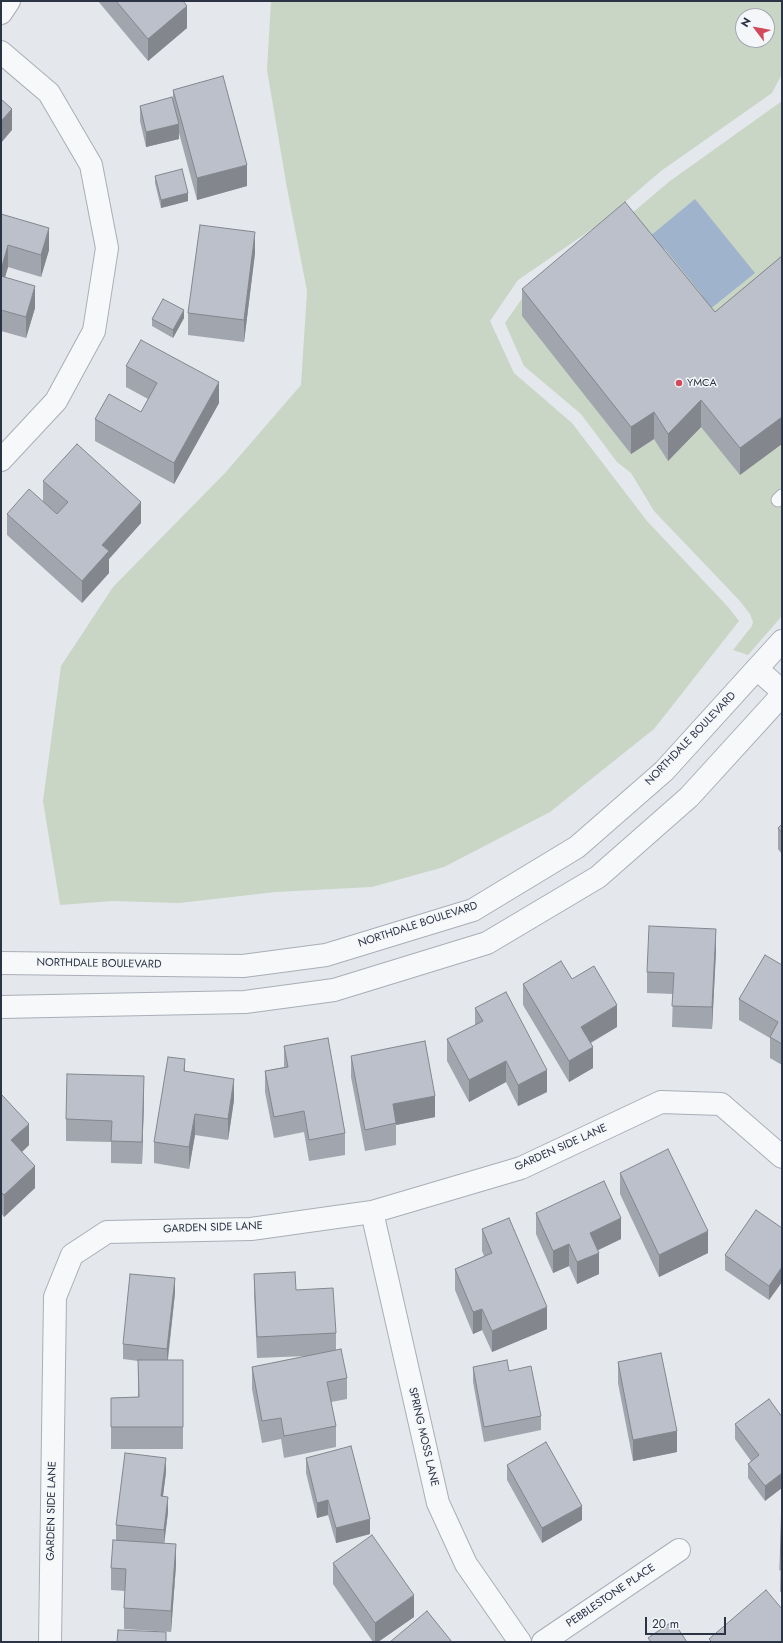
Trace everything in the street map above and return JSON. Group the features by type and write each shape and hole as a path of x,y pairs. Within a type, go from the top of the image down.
{"street":[{"path":"1,13 9,1"},
{"path":"1,52 49,93 91,165 106,248 94,331 56,401 1,460"},
{"name":"NORTHDALE BOULEVARD","path":"1,963 243,966 326,955 473,910 577,847 664,771 782,641"},
{"path":"757,669 782,691"},
{"path":"1,1007 245,1002 334,990 487,943 598,877 689,797 782,695"},
{"name":"GARDEN SIDE LANE","path":"50,1642 55,1297 72,1255 107,1232 252,1229 372,1212 521,1168 661,1102 721,1104 782,1158"},
{"name":"SPRING MOSS LANE","path":"372,1212 438,1503 466,1564 520,1642"},
{"name":"PEBBLESTONE PLACE","path":"543,1642 679,1550"}],"green space":[{"path":"271,1 782,1 782,74 772,93 661,171 598,225 518,280 490,321 514,373 572,423 647,521 729,608 739,621 654,729 550,812 444,867 372,887 276,892 179,903 113,901 60,905 43,801 61,666 113,587 225,473 301,385 307,291 287,188 267,70"},
{"path":"782,101 782,616 748,655 733,650 752,626 753,622 750,614 739,600 654,511 631,473 617,462 581,414 524,366 505,323 528,290 606,235 670,181"}],"water":[{"path":"695,199 755,273 709,310 701,301 702,295 665,249 658,248 649,237"}],"building":[{"path":"116,1 183,1 187,6 148,39"},
{"path":"223,76 247,165 197,178 173,90"},
{"path":"172,97 179,124 146,132 140,106"},
{"path":"1,99 12,109 1,121"},
{"path":"182,169 188,193 161,200 155,176"},
{"name":"YMCA","path":"625,202 715,312 782,256 782,417 740,448 701,400 668,434 654,412 631,427 522,289"},
{"path":"1,214 49,228 41,255 8,245 1,270"},
{"path":"200,225 255,232 244,320 188,313"},
{"path":"1,276 35,286 26,317 1,310"},
{"path":"163,299 184,310 173,330 152,319"},
{"path":"141,340 219,382 174,463 95,419 109,394 141,412 157,383 126,366"},
{"path":"77,444 141,502 102,545 109,551 82,581 7,514 29,489 57,514 68,502 43,481"},
{"path":"782,824 782,833 778,828"},
{"path":"649,926 716,929 712,1007 672,1006 674,973 647,972"},
{"path":"765,955 782,965 782,1044 770,1037 778,1022 739,999"},
{"path":"561,961 572,979 594,966 617,1005 581,1027 593,1047 569,1061 523,984"},
{"path":"506,992 547,1070 518,1085 506,1061 469,1080 447,1039 483,1021 475,1008"},
{"path":"328,1038 345,1133 309,1140 304,1111 274,1117 265,1071 288,1067 284,1046"},
{"path":"425,1041 435,1096 393,1104 396,1123 365,1130 351,1056"},
{"path":"168,1057 185,1059 184,1071 234,1079 228,1119 195,1114 189,1147 154,1142"},
{"path":"67,1074 144,1076 142,1142 111,1141 112,1121 66,1119"},
{"path":"1,1094 29,1124 11,1140 35,1166 4,1195 1,1192"},
{"path":"668,1149 708,1231 659,1255 620,1173"},
{"path":"604,1181 621,1218 590,1233 599,1253 577,1262 569,1244 553,1251 536,1213"},
{"path":"756,1210 782,1228 782,1267 769,1286 725,1255"},
{"path":"509,1218 547,1307 492,1331 482,1309 473,1312 455,1269 492,1253 482,1229"},
{"path":"295,1272 296,1290 333,1288 336,1333 257,1337 254,1274"},
{"path":"130,1274 175,1278 167,1349 123,1344"},
{"path":"341,1349 347,1378 327,1382 336,1426 284,1436 281,1418 262,1421 252,1367"},
{"path":"661,1353 677,1431 633,1440 618,1362"},
{"path":"138,1360 183,1360 183,1427 111,1427 111,1398 139,1397"},
{"path":"507,1360 509,1371 531,1366 541,1416 484,1427 473,1367"},
{"path":"769,1399 782,1417 782,1473 765,1486 748,1464 759,1455 735,1424"},
{"path":"546,1442 582,1506 542,1528 507,1465"},
{"path":"351,1446 370,1519 336,1528 328,1500 317,1503 306,1458"},
{"path":"125,1453 166,1458 161,1496 168,1497 164,1530 116,1525"},
{"path":"782,1496 782,1570 780,1570"},
{"path":"372,1535 414,1595 375,1623 333,1563"},
{"path":"113,1540 176,1544 171,1611 124,1608 126,1569 111,1568"},
{"path":"766,1590 782,1609 782,1642 712,1642 709,1639"},
{"path":"427,1611 452,1642 390,1642"},
{"path":"673,1621 687,1642 651,1642 648,1638"},
{"path":"118,1630 166,1632 166,1642 117,1642"}],"place":[{"name":"YMCA","path":"679,383"}]}
